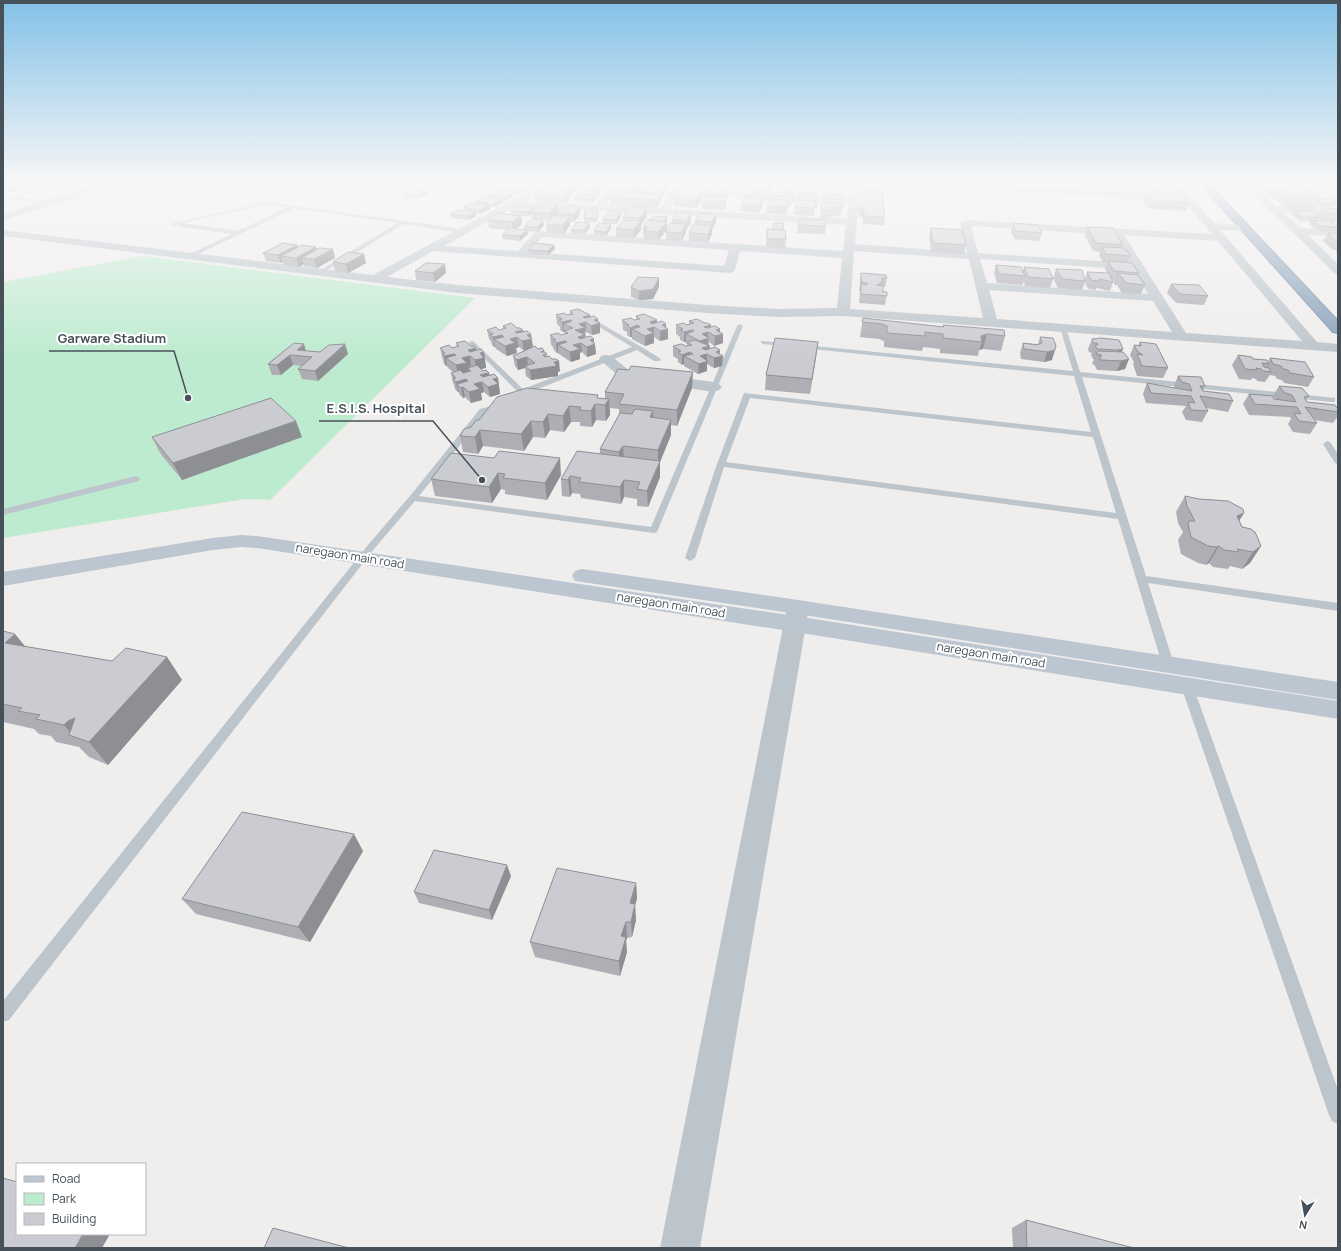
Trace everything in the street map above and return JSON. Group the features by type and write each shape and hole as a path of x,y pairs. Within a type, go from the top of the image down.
{"highway":[{"path":"1259,243 1338,329"}],"street":[{"path":"87,243 458,289 707,310 779,313 843,312 1338,348"},
{"path":"374,279 440,243"},
{"path":"520,255 531,243"},
{"path":"681,243 736,247 974,256 1138,267"},
{"path":"843,312 850,243"},
{"path":"971,243 991,323"},
{"path":"1050,243 1058,262"},
{"path":"1123,243 1181,336"},
{"path":"1225,243 1313,346"},
{"path":"1310,243 1338,271"},
{"path":"432,248 729,270 736,247"},
{"path":"981,286 1157,298"},
{"path":"606,359 626,375 714,386"},
{"name":"naregaon main road","path":"3,566 182,535 224,530 250,529 367,552 796,615 1168,664 1338,691"},
{"name":"naregaon main road","path":"3,579 169,550 242,541 367,552"},
{"path":"680,1248 796,615"},
{"name":"naregaon main road","path":"796,615 1187,686 1338,710"}],"lane":[{"path":"190,256 216,243"},
{"path":"319,272 367,243"},
{"path":"598,324 657,359"},
{"path":"413,498 654,530 740,326"},
{"path":"1063,328 1168,664"},
{"path":"471,342 522,392"},
{"path":"763,342 1332,400"},
{"path":"3,1014 367,552 413,498 483,411 512,402 522,392 638,347"},
{"path":"690,558 721,464 746,395 1096,435"},
{"path":"1327,444 1338,461"},
{"path":"721,464 1122,517"},
{"path":"3,512 136,479"},
{"path":"1141,579 1338,607"},
{"path":"1187,686 1338,1115"}],"green space":[{"path":"143,256 475,298 270,500 245,499 3,538 3,282"}],"building":[{"path":"282,243 297,245 278,255 263,253"},
{"path":"533,243 554,245 548,251 528,250"},
{"path":"939,243 966,243 966,245"},
{"path":"1101,243 1122,243 1123,245"},
{"path":"302,245 316,247 296,258 281,256"},
{"path":"1102,247 1124,248 1131,256 1106,254"},
{"path":"319,248 333,249 314,259 302,258"},
{"path":"348,252 364,254 346,264 333,262"},
{"path":"1108,261 1132,263 1139,273 1114,271"},
{"path":"426,263 445,264 433,273 415,271"},
{"path":"996,265 1021,267 1025,276 999,274"},
{"path":"1024,267 1049,269 1053,279 1028,277"},
{"path":"1056,269 1082,270 1085,281 1062,279"},
{"path":"1087,272 1109,273 1113,282 1099,279 1099,281 1091,280"},
{"path":"861,273 886,275 887,278 882,278 882,283 877,285 883,286 883,292 887,292 887,296 861,294 861,284 867,285 867,283 861,282"},
{"path":"1117,273 1138,275 1145,285 1126,283 1121,276 1118,276"},
{"path":"638,277 659,278 653,289 639,291 631,287"},
{"path":"1171,284 1199,285 1208,296 1180,294"},
{"path":"578,309 590,315 583,317 594,316 598,319 594,320 600,323 591,326 586,322 579,324 585,328 575,330 585,335 578,337 580,339 590,336 594,339 590,340 595,344 587,347 581,343 573,345 580,349 570,352 558,345 567,342 556,343 553,340 556,340 550,335 558,333 561,335 568,333 564,331 573,328 564,324 572,321 562,322 559,320 562,319 556,315 564,313 567,315 573,314 570,311"},
{"path":"644,314 657,320 650,322 652,324 662,321 666,324 662,325 668,329 660,331 654,327 647,329 654,333 645,336 632,329 640,327 638,325 630,328 627,325 629,325 622,320 631,318 634,320 640,319 636,316"},
{"path":"863,318 944,327 943,325 1004,330 1005,336 987,334 981,336 982,342 943,338 943,334 925,332 925,336 887,333 887,326 862,322"},
{"path":"697,319 711,325 704,327 707,328 715,326 720,329 716,330 723,334 715,336 708,332 702,334 709,338 700,341 686,334 694,331 684,332 680,330 683,329 676,325 683,323 687,325 694,323 689,321"},
{"path":"511,323 517,328 523,330 515,332 527,331 531,334 527,335 532,339 522,341 517,337 510,339 515,343 505,346 494,339 504,337 502,335 493,337 490,335 493,334 487,330 496,327 499,330 506,328 503,326"},
{"path":"1040,337 1053,338 1056,346 1055,350 1047,352 1024,349 1023,343 1037,345 1042,343"},
{"path":"775,338 818,342 812,379 766,375"},
{"path":"1101,338 1119,340 1123,349 1097,349 1095,345 1098,345 1097,343 1093,343 1092,339"},
{"path":"695,340 710,346 702,348 705,350 715,347 720,350 716,352 723,356 714,358 707,354 700,356 708,361 699,364 684,356 693,354 690,352 682,355 678,352 681,351 673,346 681,344 686,346 692,345 687,342"},
{"path":"465,341 476,348 468,350 470,352 481,349 484,352 480,353 484,358 475,360 470,356 462,358 467,363 456,365 446,358 456,355 444,356 442,354 445,353 440,348 449,345 452,348 459,346 456,343"},
{"path":"1140,342 1156,344 1168,368 1142,366 1137,354 1143,355 1138,352 1134,345 1141,346"},
{"path":"294,343 304,344 297,350 320,352 329,345 345,344 315,371 298,369 312,357 290,355 277,365 268,364"},
{"path":"535,346 538,349 542,348 544,351 541,352 545,352 547,354 543,355 545,357 549,356 552,359 559,361 554,362 557,366 530,370 525,366 535,363 527,357 517,360 513,356"},
{"path":"1098,351 1123,352 1129,359 1121,361 1101,360 1099,356 1102,356 1096,354"},
{"path":"1238,355 1252,357 1253,359 1267,360 1269,364 1262,363 1264,367 1269,368 1271,372 1256,368 1257,370 1245,369"},
{"path":"1270,358 1305,362 1314,377 1290,373 1281,366 1273,364"},
{"path":"477,365 483,371 486,370 489,373 480,375 483,377 494,374 498,378 493,379 498,384 488,387 482,382 474,384 480,389 469,392 463,387 461,388 457,384 468,381 466,379 456,382 453,379 456,378 451,373 460,370 463,373 471,371 468,368"},
{"path":"631,366 693,372 677,410 619,404 624,394 605,392 618,369 629,370"},
{"path":"1178,376 1201,377 1205,386 1200,386 1203,391 1229,394 1233,401 1200,396 1208,411 1191,410 1188,402 1195,403 1191,396 1151,393 1147,383 1192,391 1189,384 1182,382"},
{"path":"1279,386 1302,388 1309,396 1304,397 1307,402 1335,405 1338,412 1305,407 1317,423 1299,421 1294,413 1301,414 1297,407 1255,404 1249,394 1273,396 1274,399 1296,402 1292,395 1285,393"},
{"path":"527,388 598,395 597,398 609,399 605,405 595,404 591,411 579,410 581,407 569,406 563,416 548,414 543,422 531,421 521,434 480,430 475,437 460,436 464,429 471,427 476,420 479,420 497,397"},
{"path":"271,398 296,421 173,463 152,437"},
{"path":"635,409 653,411 650,417 671,420 658,450 623,446 619,452 600,449 620,413 632,414"},
{"path":"499,451 560,458 545,483 503,478 505,474 498,473 489,487 431,479 451,453 494,458"},
{"path":"577,451 660,461 647,491 637,489 640,482 624,480 620,487 579,482 581,478 570,476 568,480 561,479"},
{"path":"1185,496 1199,499 1228,501 1243,509 1244,513 1237,516 1242,527 1251,529 1255,532 1261,546 1253,552 1237,549 1239,552 1224,550 1219,546 1208,546 1191,537 1188,524 1189,521 1195,521 1187,506"},
{"path":"3,631 15,634 5,643 112,661 126,648 167,657 89,742 69,735 75,718 68,721 64,725 36,719 40,715 18,711 22,708 3,704"},
{"path":"242,812 354,834 298,927 182,899"},
{"path":"434,850 507,865 489,910 414,892"},
{"path":"557,868 636,883 630,903 635,904 631,922 626,922 621,936 626,937 619,961 530,942"},
{"path":"3,1178 16,1182 16,1235 82,1235 75,1248 3,1248"},
{"path":"1026,1220 1134,1248 1027,1248"},
{"path":"273,1228 349,1248 264,1248"}],"place":[{"name":"Garware Stadium","path":"188,398"},
{"name":"E.S.I.S. Hospital","path":"482,480"}]}
